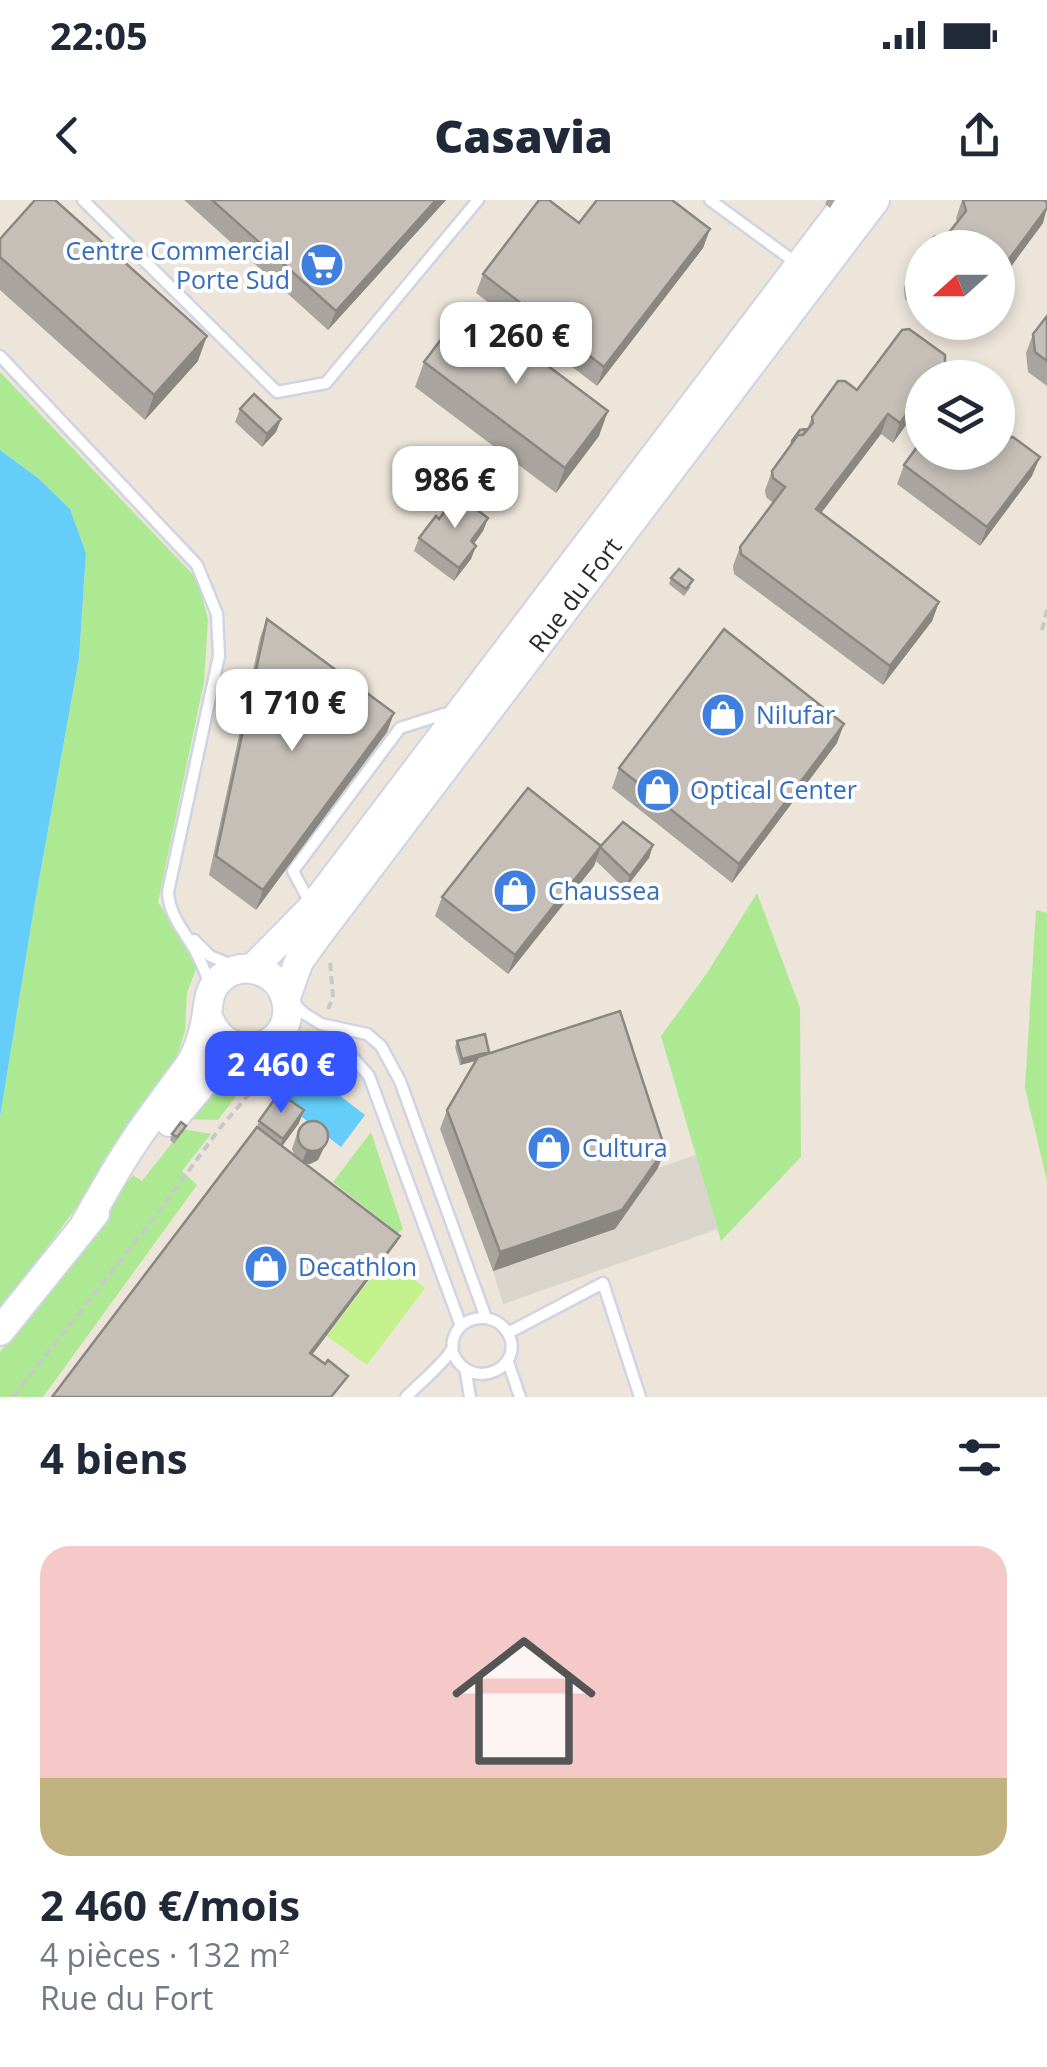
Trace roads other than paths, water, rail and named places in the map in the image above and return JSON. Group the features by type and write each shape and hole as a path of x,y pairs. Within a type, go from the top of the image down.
{"main road":[{"name":"Rue du Fort","path":"465,724 849,200"},
{"name":"Rue du Fort","path":"0,1331 203,1082 262,1052 279,1034 288,1010 286,996 318,917 874,200"},
{"name":"Rue du Fort","path":"85,1224 132,1145 194,1059 220,978 246,968 318,917"},
{"path":"246,968 273,978 286,996"},
{"path":"210,1002 211,1027 219,1038 230,1046 262,1052"}],"lane":[{"path":"83,200 277,392 326,383 478,200"},
{"path":"710,200 800,266"},
{"path":"0,356 197,565 218,614 218,656 168,892 172,915 197,954 210,1002"},
{"path":"318,917 293,871 400,728 444,714 465,724"},
{"path":"180,926 210,956 246,968"},
{"path":"286,996 321,1024 367,1034 381,1046 400,1081 486,1318"},
{"path":"262,1052 314,1044 349,1053 369,1076 461,1326"},
{"path":"508,1333 603,1283 640,1397"},
{"path":"486,1318 499,1323 508,1333 512,1348 508,1362 497,1374 482,1378 466,1373 456,1364 452,1351 461,1326 472,1319 486,1318"},
{"path":"406,1397 452,1351"},
{"path":"508,1362 520,1397"},
{"path":"466,1373 470,1397"}],"water":[{"path":"0,450 38,478 70,509 86,553 79,658 0,1117"},
{"path":"309,1072 365,1115 341,1147 268,1091 279,1078"}],"place":[{"name":"Centre Commercial Porte Sud","path":"322,265"},
{"name":"Nilufar","path":"723,715"},
{"name":"Optical Center","path":"658,790"},
{"name":"Chaussea","path":"515,891"},
{"name":"Cultura","path":"549,1148"},
{"name":"Decathlon","path":"266,1267"}]}
